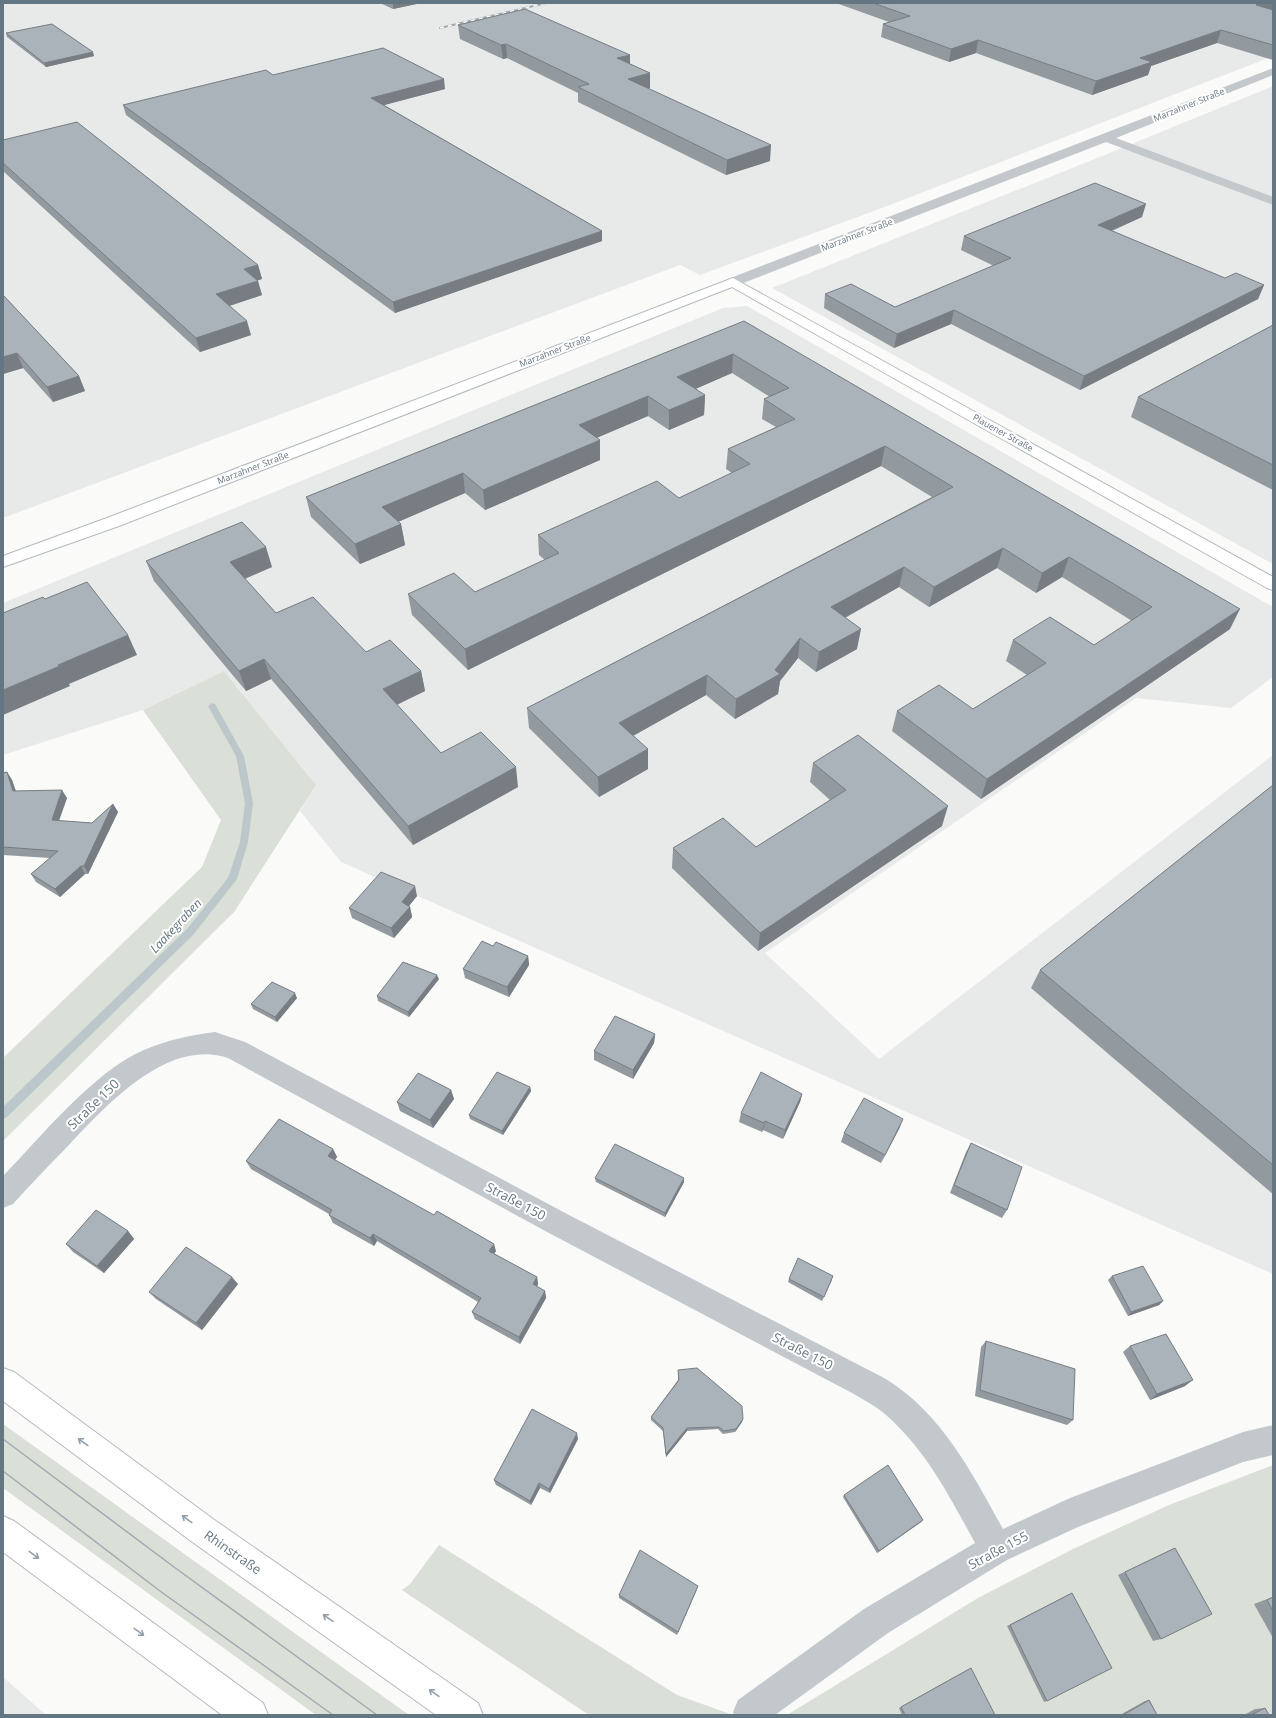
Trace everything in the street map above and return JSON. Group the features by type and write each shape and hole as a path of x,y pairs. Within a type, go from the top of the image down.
{"street":[{"name":"Marzahner Straße","path":"3,562 106,525 1106,138 1273,71"},
{"path":"1106,138 1273,201"},
{"name":"Plauener Straße","path":"733,282 1273,584"},
{"name":"Straße 150","path":"3,1196 99,1095 123,1076 152,1058 187,1046 215,1044 236,1050 559,1224 863,1382 897,1404 924,1433 955,1476 996,1549"},
{"name":"Rhinstraße","path":"3,1383 202,1530 466,1715"},
{"name":"Straße 155","path":"750,1712 876,1621 996,1549 1070,1514 1243,1447 1273,1440"},
{"path":"3,1532 251,1715"}],"shaded area":[{"path":"3,3 1273,3 1273,56 890,205 700,275 680,265 3,518"},
{"path":"1273,86 1273,564 772,288 1112,152"},
{"path":"747,306 1273,607 1273,677 1231,708 1136,698 765,953 879,1059 1273,755 1273,1274 341,862 300,811 316,785 224,671 143,710 3,755 3,603 723,308"},
{"path":"224,671 316,785 234,912 3,1141 3,1058 202,867 221,820 143,710"},
{"path":"3,1424 409,1715 316,1715 3,1488"},
{"path":"1273,1465 1273,1715 787,1715 978,1598 1073,1549 1169,1505"},
{"path":"439,1545 677,1695 733,1715 589,1715 402,1590 410,1584"},
{"path":"3,1677 46,1715 3,1715"}],"building":[{"path":"873,3 1263,3 1256,5 1273,10 1273,45 1221,30 1140,58 1152,62 1096,81 978,40 951,49 883,24 910,16"},
{"path":"525,9 630,55 617,58 650,73 628,79 771,145 727,160 578,87 589,84 506,44 501,45 458,25"},
{"path":"52,24 93,52 44,63 6,33"},
{"path":"383,48 444,79 371,98 602,231 393,302 123,105 266,70 273,75"},
{"path":"77,122 258,265 244,269 258,281 216,294 247,321 196,338 3,163 3,140"},
{"path":"1095,183 1146,204 1098,225 1225,278 1236,273 1264,285 1084,376 954,310 897,334 825,294 851,284 895,307 1011,258 964,236"},
{"path":"3,295 79,376 47,387 17,353 3,357"},
{"path":"744,321 1240,609 987,779 897,711 939,685 973,709 1046,663 1013,640 1050,617 1094,645 1152,607 1069,557 1042,573 1003,548 934,587 904,567 831,607 861,629 819,652 800,638 775,670 780,674 736,699 707,675 619,723 648,749 598,777 527,708 953,487 885,446 465,649 408,594 454,573 475,592 559,553 538,535 657,481 679,498 750,464 728,449 795,419 764,399 789,388 733,354 677,377 705,395 669,410 648,396 579,425 600,440 483,490 463,473 382,507 401,524 355,544 306,497"},
{"path":"1273,325 1273,465 1138,397"},
{"path":"242,522 266,547 230,562 276,613 313,597 366,652 390,640 421,671 383,689 441,753 481,732 516,767 408,826 264,659 239,671 146,561"},
{"path":"87,582 128,635 3,690 3,613 43,597 45,599"},
{"path":"858,735 948,806 760,933 673,848 723,818 756,847 846,790 813,763"},
{"path":"7,772 13,791 62,790 52,820 92,823 113,804 84,866 81,866 55,889 31,874 58,851 3,847 3,773"},
{"path":"1273,785 1273,1165 1040,970"},
{"path":"381,872 415,886 402,902 410,907 391,928 349,908"},
{"path":"482,941 493,946 496,942 528,956 507,987 463,969"},
{"path":"403,962 437,975 408,1012 377,996"},
{"path":"272,982 295,993 275,1017 251,1004"},
{"path":"615,1016 655,1034 633,1070 594,1051"},
{"path":"497,1072 530,1087 502,1131 469,1115"},
{"path":"761,1072 802,1094 785,1130 741,1113"},
{"path":"418,1073 451,1090 430,1120 397,1102"},
{"path":"864,1098 903,1119 885,1155 844,1133"},
{"path":"279,1119 333,1149 328,1156 434,1215 437,1211 494,1244 489,1251 537,1277 533,1284 545,1291 519,1337 472,1312 481,1298 373,1234 370,1238 329,1215 332,1210 246,1161"},
{"path":"971,1143 1022,1167 1007,1210 954,1185"},
{"path":"615,1144 684,1178 665,1213 595,1178"},
{"path":"96,1210 128,1231 97,1266 66,1244"},
{"path":"186,1247 232,1277 196,1323 149,1292"},
{"path":"798,1258 833,1276 824,1297 789,1279"},
{"path":"1143,1266 1163,1301 1131,1312 1112,1276"},
{"path":"1166,1334 1193,1380 1157,1394 1130,1346"},
{"path":"986,1341 1075,1369 1073,1420 980,1390"},
{"path":"697,1368 742,1406 743,1419 736,1429 724,1431 719,1427 687,1428 666,1454 663,1428 651,1417 679,1380 678,1370"},
{"path":"532,1409 577,1433 549,1489 539,1483 530,1501 494,1480"},
{"path":"888,1465 923,1520 879,1551 844,1495"},
{"path":"1175,1548 1212,1614 1161,1639 1125,1572"},
{"path":"640,1550 698,1586 678,1632 619,1595"},
{"path":"1072,1593 1112,1668 1047,1701 1010,1625"},
{"path":"1273,1597 1273,1611 1267,1600"},
{"path":"971,1668 995,1715 905,1715 901,1707"},
{"path":"1149,1700 1157,1715 1123,1715"},
{"path":"1265,1708 1269,1715 1251,1715"}],"waterway":[{"name":"Laakegraben","path":"3,1114 190,932 232,879 244,842 249,803 240,756 212,706"}],"tram line":[{"path":"3,1439 174,1567 377,1715"},
{"path":"3,1471 160,1591 333,1715"}],"railway":[{"path":"440,28 546,3"}]}
